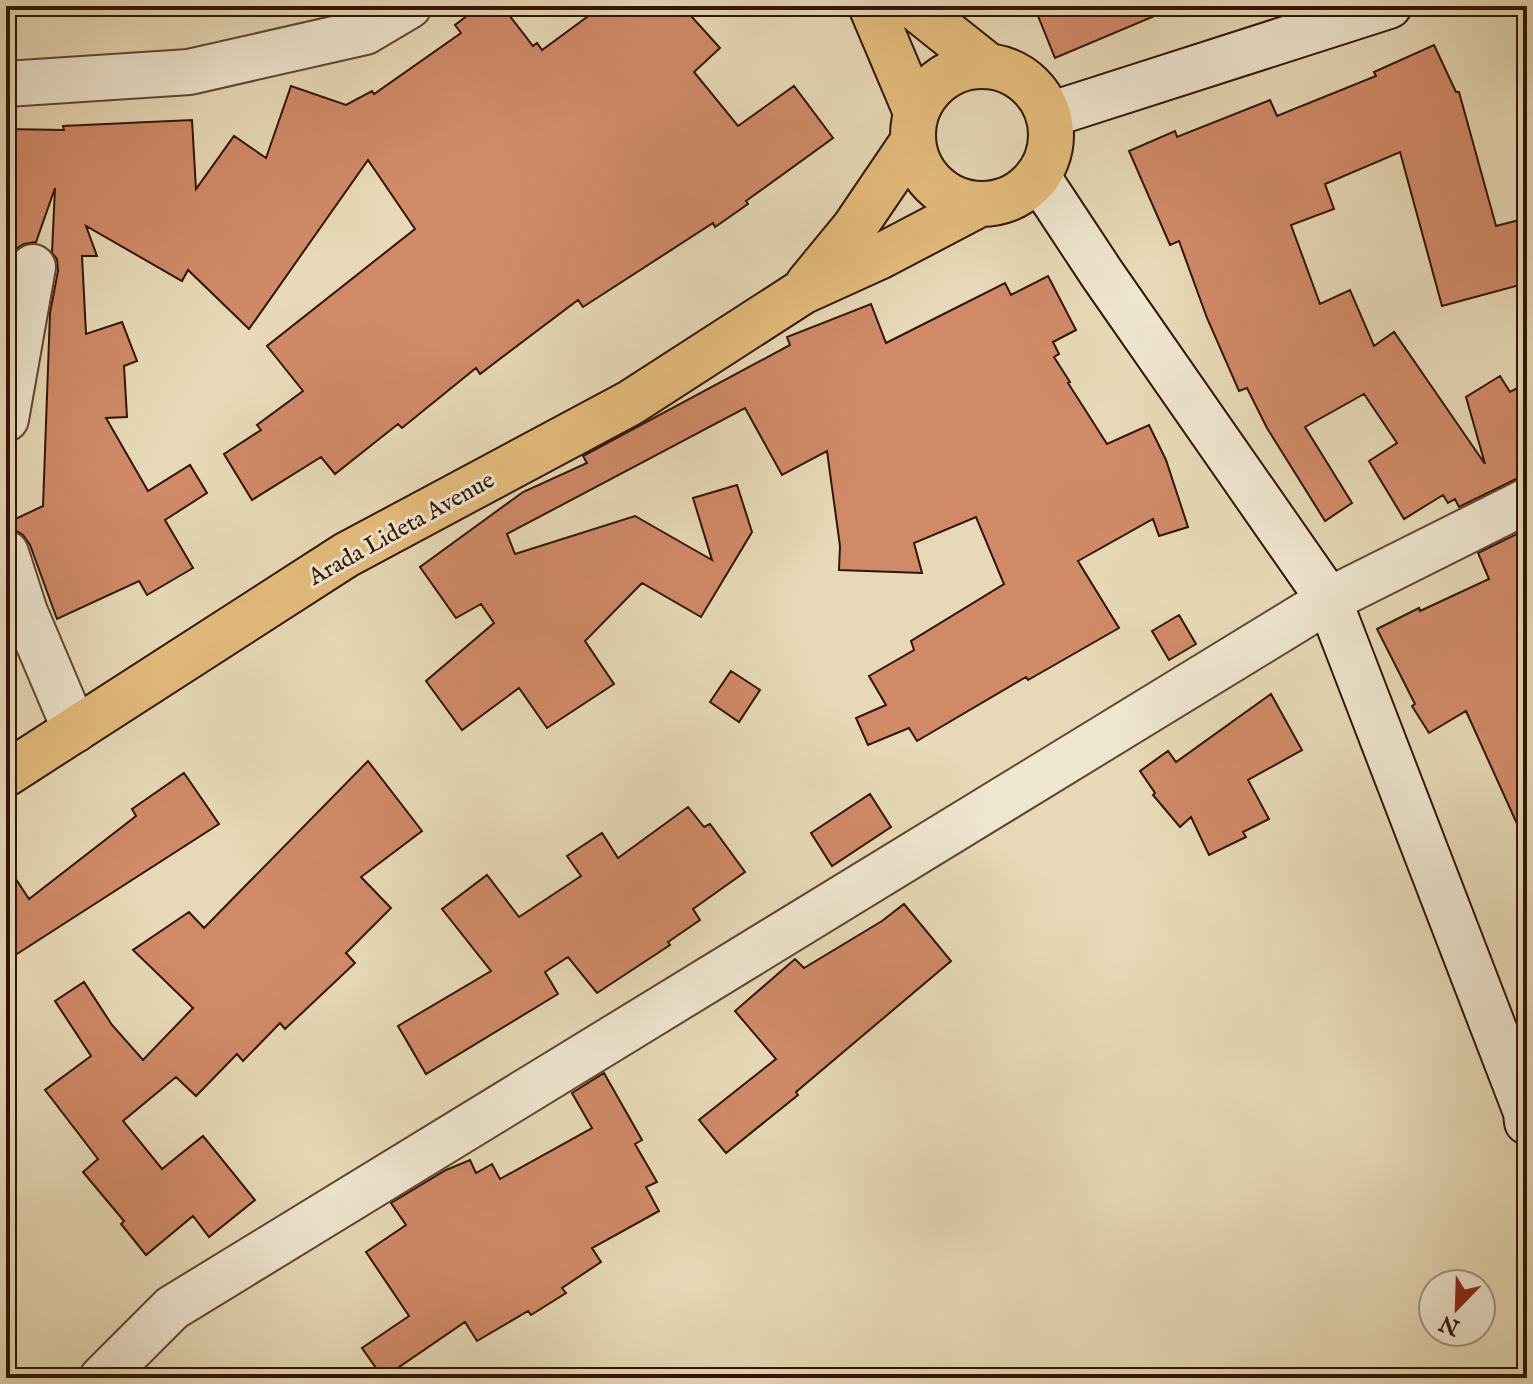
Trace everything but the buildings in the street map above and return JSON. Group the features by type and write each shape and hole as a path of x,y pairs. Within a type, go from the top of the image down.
{"highway":[{"path":"871,6 913,127 924,176 950,197 980,204"},
{"path":"913,6 987,65 1015,73 1036,90 1049,115 1052,136 1048,158 1038,177"},
{"name":"Arada Lideta Avenue","path":"802,292 854,228 936,81 960,67 987,65"},
{"name":"Arada Lideta Avenue","path":"6,774 346,555 630,403 802,292 879,257 980,204 1013,198 1038,177"}],"street":[{"path":"6,84 189,72 365,32 409,6"},
{"path":"1049,115 1380,8"},
{"path":"1038,177 1329,600 1527,1115"},
{"path":"6,419 33,267"},
{"path":"102,1378 172,1308 1329,600 1527,501"},
{"path":"6,553 25,612 75,730"}]}
